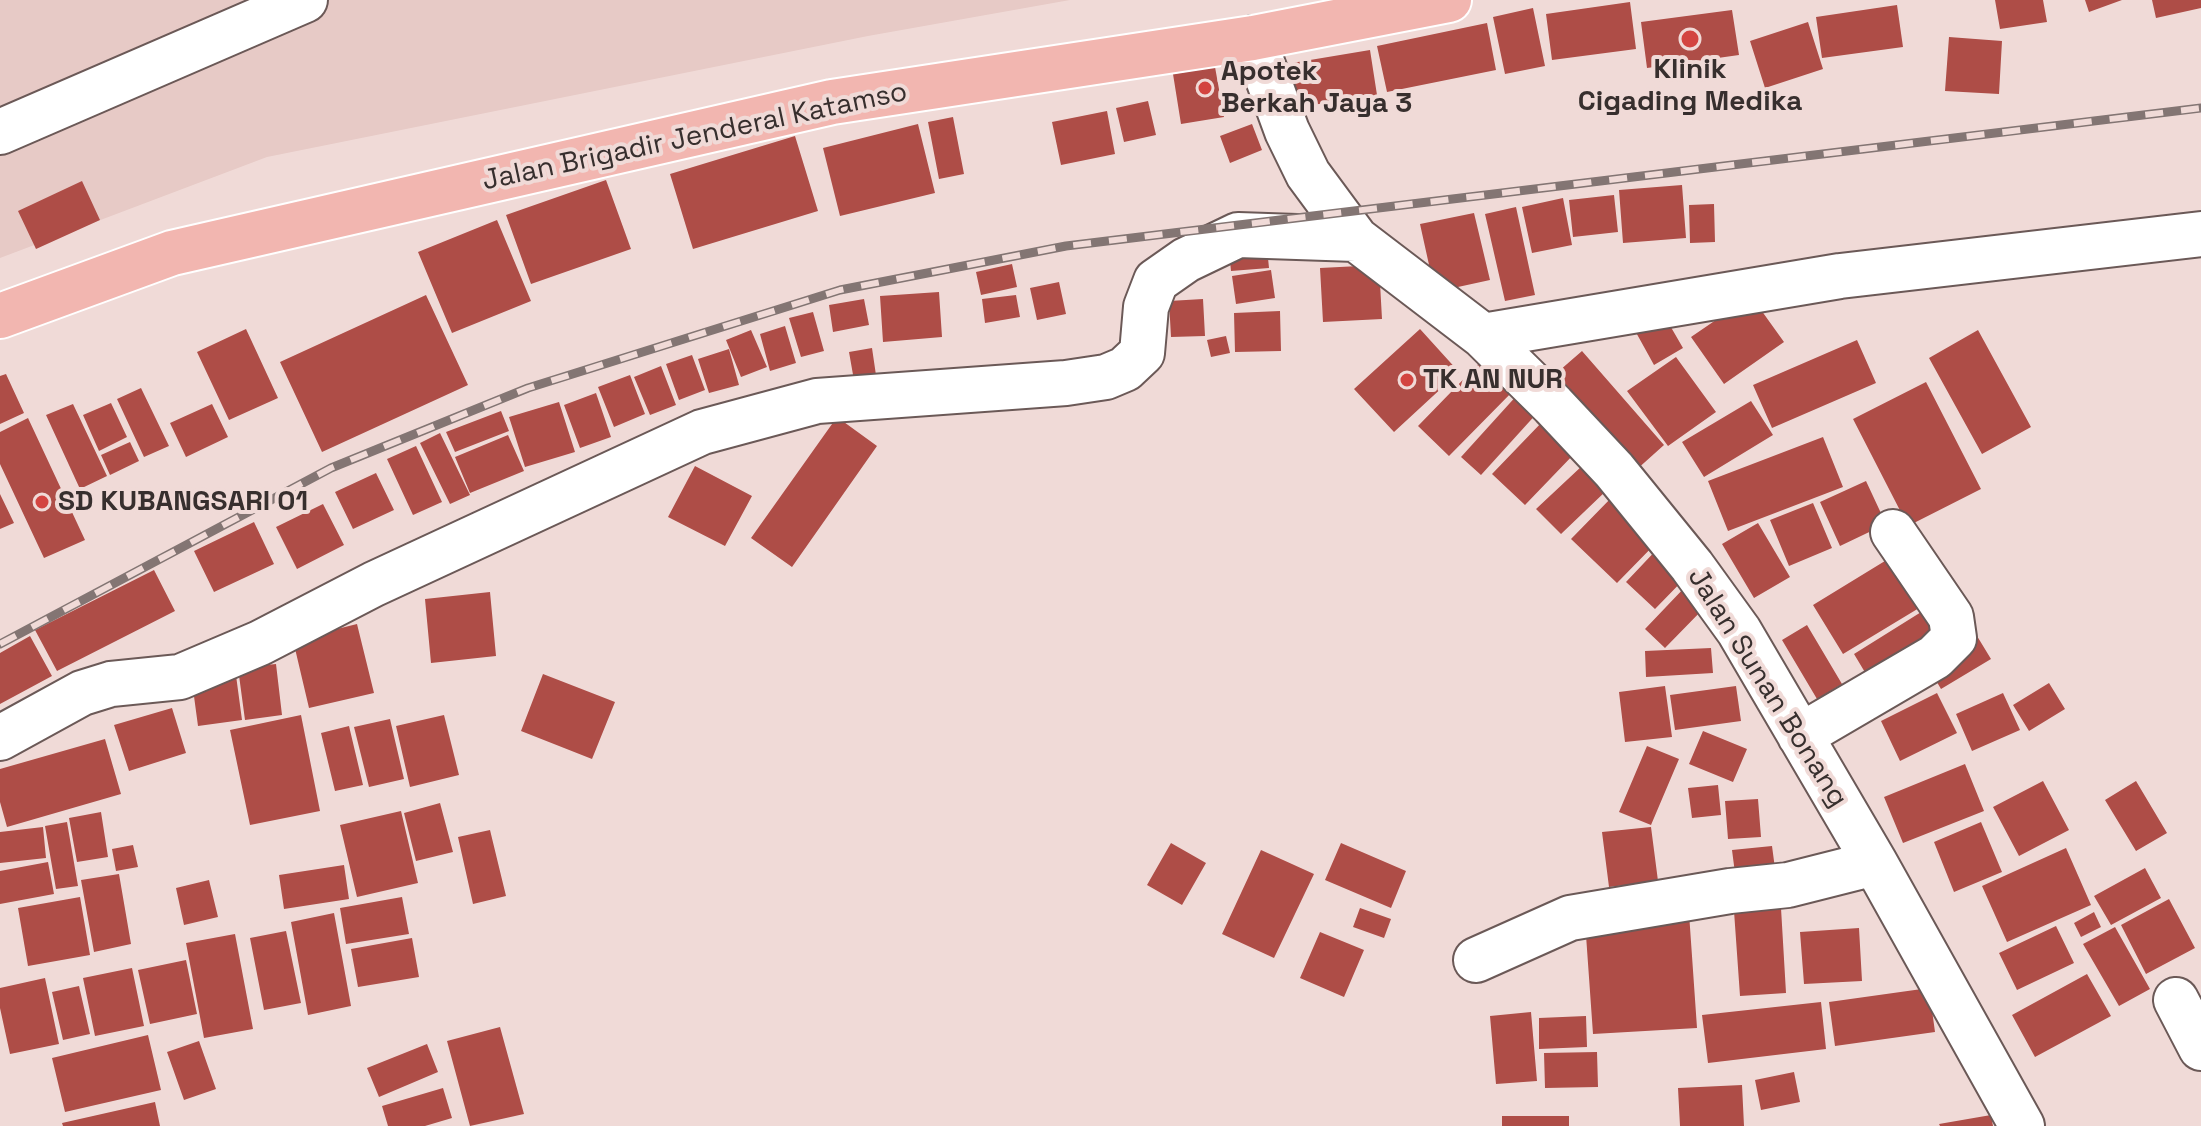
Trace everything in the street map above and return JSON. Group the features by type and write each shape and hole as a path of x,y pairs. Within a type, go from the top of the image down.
{"highway":[{"name":"Jalan Brigadir Jenderal Katamso","path":"0,316 172,253 832,102 1253,38 1449,0"}],"street":[{"path":"0,132 305,0"},
{"name":"Jalan Sunan Bonang","path":"1253,38 1287,131 1308,174 1356,239 1483,336 1614,470 1692,566 1739,631 1875,863 2022,1126"},
{"path":"1483,336 1840,276 2201,234"},
{"path":"0,738 82,693 111,684 180,677 260,643 374,584 702,432 817,401 1066,383 1106,377 1125,369 1142,353 1146,307 1156,281 1186,260 1238,235 1356,239"},
{"path":"1800,736 1935,657 1954,638 1951,617 1893,532"},
{"path":"1476,960 1570,918 1730,891 1788,885 1875,863"},
{"path":"2176,1000 2201,1048"}],"shaded area":[{"path":"0,0 1070,0 868,36 267,157 0,258"}],"building":[{"path":"1995,0 2043,0 2047,22 2000,29"},
{"path":"2085,0 2122,0 2089,12"},
{"path":"2152,0 2201,0 2201,8 2156,18"},
{"path":"1630,2 1636,49 1552,60 1546,14"},
{"path":"1897,5 1903,47 1822,58 1816,17"},
{"path":"1533,8 1545,66 1505,74 1493,17"},
{"name":"Klinik Cigading Medika","path":"1732,10 1739,55 1647,68 1641,22"},
{"path":"1808,22 1823,69 1765,88 1750,41"},
{"path":"1487,23 1496,70 1387,92 1377,46"},
{"path":"1949,37 2002,41 1999,94 1945,91"},
{"path":"1370,50 1377,95 1293,108 1286,64"},
{"path":"1215,67 1224,117 1181,124 1173,74"},
{"path":"1148,101 1156,135 1124,142 1116,108"},
{"path":"1107,111 1115,154 1061,165 1052,122"},
{"path":"953,117 964,174 939,179 928,122"},
{"path":"918,124 935,193 840,216 823,148"},
{"path":"1252,124 1262,150 1230,163 1220,136"},
{"path":"795,136 818,211 693,249 670,174"},
{"path":"606,180 631,249 531,284 506,215"},
{"path":"82,181 100,220 36,249 18,211"},
{"path":"1682,185 1686,238 1623,243 1619,190"},
{"path":"1614,195 1618,232 1573,237 1569,200"},
{"path":"1563,198 1572,245 1532,253 1522,207"},
{"path":"1714,204 1715,242 1690,243 1689,205"},
{"path":"1516,207 1535,295 1505,301 1485,214"},
{"path":"1474,213 1490,280 1435,292 1420,224"},
{"path":"497,220 531,301 452,333 418,252"},
{"path":"1266,238 1269,268 1231,271 1228,241"},
{"path":"1012,264 1017,287 981,295 976,272"},
{"path":"1379,265 1382,319 1323,322 1320,268"},
{"path":"1271,270 1275,298 1236,304 1232,276"},
{"path":"1059,282 1066,314 1037,320 1030,288"},
{"path":"939,292 942,337 883,342 880,296"},
{"path":"426,295 468,385 322,452 280,362"},
{"path":"1016,295 1020,317 985,323 982,299"},
{"path":"1751,296 1784,342 1724,384 1691,337"},
{"path":"864,299 869,325 833,332 829,305"},
{"path":"1203,299 1205,336 1171,337 1169,301"},
{"path":"1661,310 1683,348 1654,365 1633,327"},
{"path":"1280,311 1281,351 1235,352 1234,313"},
{"path":"813,312 824,351 801,357 789,318"},
{"path":"785,326 796,363 770,371 760,334"},
{"path":"246,329 278,398 229,420 197,352"},
{"name":"TK AN NUR","path":"1420,329 1459,372 1394,432 1354,389"},
{"path":"751,330 767,367 741,377 726,340"},
{"path":"1978,330 2031,427 1982,454 1929,358"},
{"path":"1226,336 1230,353 1211,357 1207,340"},
{"path":"1857,340 1876,383 1772,428 1753,385"},
{"path":"872,348 877,382 855,386 849,352"},
{"path":"729,349 739,385 709,393 698,359"},
{"path":"1582,351 1664,445 1635,471 1552,377"},
{"path":"692,355 705,390 679,400 666,364"},
{"path":"1487,355 1518,386 1449,456 1418,426"},
{"path":"1676,357 1716,412 1668,446 1627,391"},
{"path":"661,366 676,405 650,415 634,377"},
{"path":"6,374 24,413 0,424 0,376"},
{"path":"630,375 645,414 614,427 598,387"},
{"path":"1926,382 1981,489 1908,526 1853,419"},
{"path":"141,388 169,446 144,457 117,399"},
{"path":"596,393 611,437 580,448 564,405"},
{"path":"1519,393 1539,411 1481,475 1461,457"},
{"path":"1751,401 1773,435 1704,477 1682,442"},
{"path":"559,402 575,452 525,467 509,417"},
{"path":"111,403 127,437 99,451 83,415"},
{"path":"73,404 107,476 80,489 46,415"},
{"path":"212,404 228,437 186,457 170,423"},
{"path":"501,411 509,431 455,452 446,432"},
{"path":"837,417 877,446 792,567 751,538"},
{"name":"SD KUBANGSARI 01","path":"28,418 85,540 44,558 0,464 0,432"},
{"path":"1543,421 1576,452 1525,505 1492,474"},
{"path":"440,433 470,495 450,504 420,443"},
{"path":"508,435 524,471 470,493 455,457"},
{"path":"1823,437 1843,487 1728,531 1708,481"},
{"path":"130,442 139,461 110,475 101,455"},
{"path":"416,446 442,502 413,515 387,459"},
{"path":"1583,465 1607,490 1561,534 1536,509"},
{"path":"695,466 752,496 725,546 668,517"},
{"path":"376,473 394,510 353,529 335,492"},
{"path":"1866,481 1886,524 1840,546 1820,502"},
{"path":"0,494 14,523 0,529"},
{"path":"1614,495 1660,539 1617,583 1571,539"},
{"path":"1813,503 1832,548 1789,566 1770,520"},
{"path":"323,504 344,545 297,569 276,527"},
{"path":"254,522 274,564 214,592 194,551"},
{"path":"1758,523 1790,577 1754,598 1722,544"},
{"path":"1661,545 1691,572 1655,609 1626,582"},
{"path":"1898,553 1929,602 1843,654 1813,605"},
{"path":"154,570 175,611 57,671 35,630"},
{"path":"1686,586 1707,605 1665,648 1645,629"},
{"path":"490,592 496,656 431,663 425,599"},
{"path":"1926,609 1939,629 1866,674 1854,654"},
{"path":"357,624 374,693 309,708 293,640"},
{"path":"1807,625 1842,684 1817,699 1782,640"},
{"path":"30,636 52,676 0,704 0,653"},
{"path":"1977,636 1991,659 1941,689 1928,667"},
{"path":"1711,648 1713,673 1646,677 1645,651"},
{"path":"276,664 282,715 245,720 238,668"},
{"path":"235,668 242,720 198,726 191,674"},
{"path":"543,674 615,702 592,759 521,731"},
{"path":"2049,683 2065,709 2029,731 2013,705"},
{"path":"1665,686 1672,737 1625,742 1619,692"},
{"path":"1736,686 1741,721 1675,730 1670,695"},
{"path":"1937,693 1957,733 1900,761 1881,721"},
{"path":"2003,693 2020,730 1972,751 1956,714"},
{"path":"172,708 186,753 129,771 114,725"},
{"path":"301,715 320,811 250,825 230,730"},
{"path":"444,715 459,775 410,787 396,726"},
{"path":"390,719 404,779 369,787 354,727"},
{"path":"349,726 363,785 335,791 321,733"},
{"path":"1703,731 1747,749 1733,782 1689,764"},
{"path":"105,739 121,794 7,827 0,802 0,769"},
{"path":"1647,746 1679,759 1651,825 1619,812"},
{"path":"1965,764 1984,811 1903,843 1884,797"},
{"path":"2043,781 2069,830 2019,856 1993,807"},
{"path":"2136,781 2167,833 2136,851 2105,800"},
{"path":"1718,785 1721,815 1692,818 1688,788"},
{"path":"1758,799 1761,837 1728,839 1725,801"},
{"path":"440,803 453,852 416,861 404,813"},
{"path":"401,811 418,883 357,897 340,825"},
{"path":"101,812 108,857 77,862 69,818"},
{"path":"67,822 78,886 56,889 45,826"},
{"path":"1981,822 2002,872 1954,892 1934,842"},
{"path":"43,827 46,858 0,863 0,832"},
{"path":"1651,827 1658,881 1609,887 1602,832"},
{"path":"490,830 506,896 473,904 458,837"},
{"path":"1171,843 1206,863 1182,905 1147,885"},
{"path":"1341,843 1406,871 1391,908 1325,880"},
{"path":"133,845 138,867 116,871 112,849"},
{"path":"1772,846 1776,876 1736,881 1732,850"},
{"path":"2066,848 2091,905 2007,942 1982,886"},
{"path":"1261,850 1314,874 1274,958 1222,934"},
{"path":"48,862 54,894 0,904 0,871"},
{"path":"344,865 349,899 284,909 279,875"},
{"path":"2145,868 2161,898 2111,925 2094,896"},
{"path":"119,874 131,944 94,952 81,880"},
{"path":"209,880 218,917 184,925 176,888"},
{"path":"80,897 90,955 28,966 18,908"},
{"path":"402,897 409,934 346,944 340,908"},
{"path":"2169,899 2195,948 2146,974 2121,925"},
{"path":"1360,908 1391,919 1384,938 1353,927"},
{"path":"1781,908 1786,993 1740,996 1734,911"},
{"path":"2094,912 2101,927 2081,937 2074,923"},
{"path":"334,913 351,1006 308,1015 291,922"},
{"path":"1689,913 1697,1028 1593,1034 1585,921"},
{"path":"2056,926 2074,963 2017,990 1999,953"},
{"path":"2115,927 2150,989 2119,1006 2083,944"},
{"path":"1859,928 1862,981 1804,984 1800,932"},
{"path":"286,931 301,1003 264,1010 250,938"},
{"path":"1320,932 1364,950 1344,997 1300,978"},
{"path":"235,934 253,1029 204,1038 186,943"},
{"path":"412,938 419,977 358,987 351,949"},
{"path":"186,960 197,1014 150,1024 138,970"},
{"path":"132,968 144,1026 95,1036 83,978"},
{"path":"2087,974 2111,1016 2035,1057 2012,1015"},
{"path":"45,978 59,1044 10,1054 0,1008 0,988"},
{"path":"79,986 90,1034 63,1040 52,992"},
{"path":"1929,988 1935,1032 1835,1046 1829,1002"},
{"path":"1821,1002 1826,1049 1708,1063 1702,1015"},
{"path":"1531,1012 1537,1081 1496,1084 1490,1016"},
{"path":"1586,1016 1587,1047 1539,1049 1539,1018"},
{"path":"500,1027 524,1114 470,1126 447,1041"},
{"path":"148,1035 161,1090 65,1112 52,1058"},
{"path":"199,1041 216,1089 184,1100 167,1052"},
{"path":"427,1044 438,1072 379,1097 367,1068"},
{"path":"1597,1052 1598,1087 1545,1088 1544,1053"},
{"path":"1794,1072 1800,1102 1761,1110 1755,1080"},
{"path":"1742,1085 1744,1126 1680,1126 1678,1088"},
{"path":"443,1088 452,1118 425,1126 388,1126 382,1106"},
{"path":"155,1102 160,1126 63,1126 62,1123"},
{"path":"1991,1115 1993,1126 1939,1124"},
{"path":"1502,1116 1569,1116 1569,1126 1502,1126"}],"railway":[{"path":"0,644 331,468 528,388 840,290 1066,246 2201,108"}],"place":[{"name":"Klinik Cigading Medika","path":"1690,39"},
{"name":"Apotek Berkah Jaya 3","path":"1205,88"},
{"name":"TK AN NUR","path":"1407,380"},
{"name":"SD KUBANGSARI 01","path":"42,502"}]}
